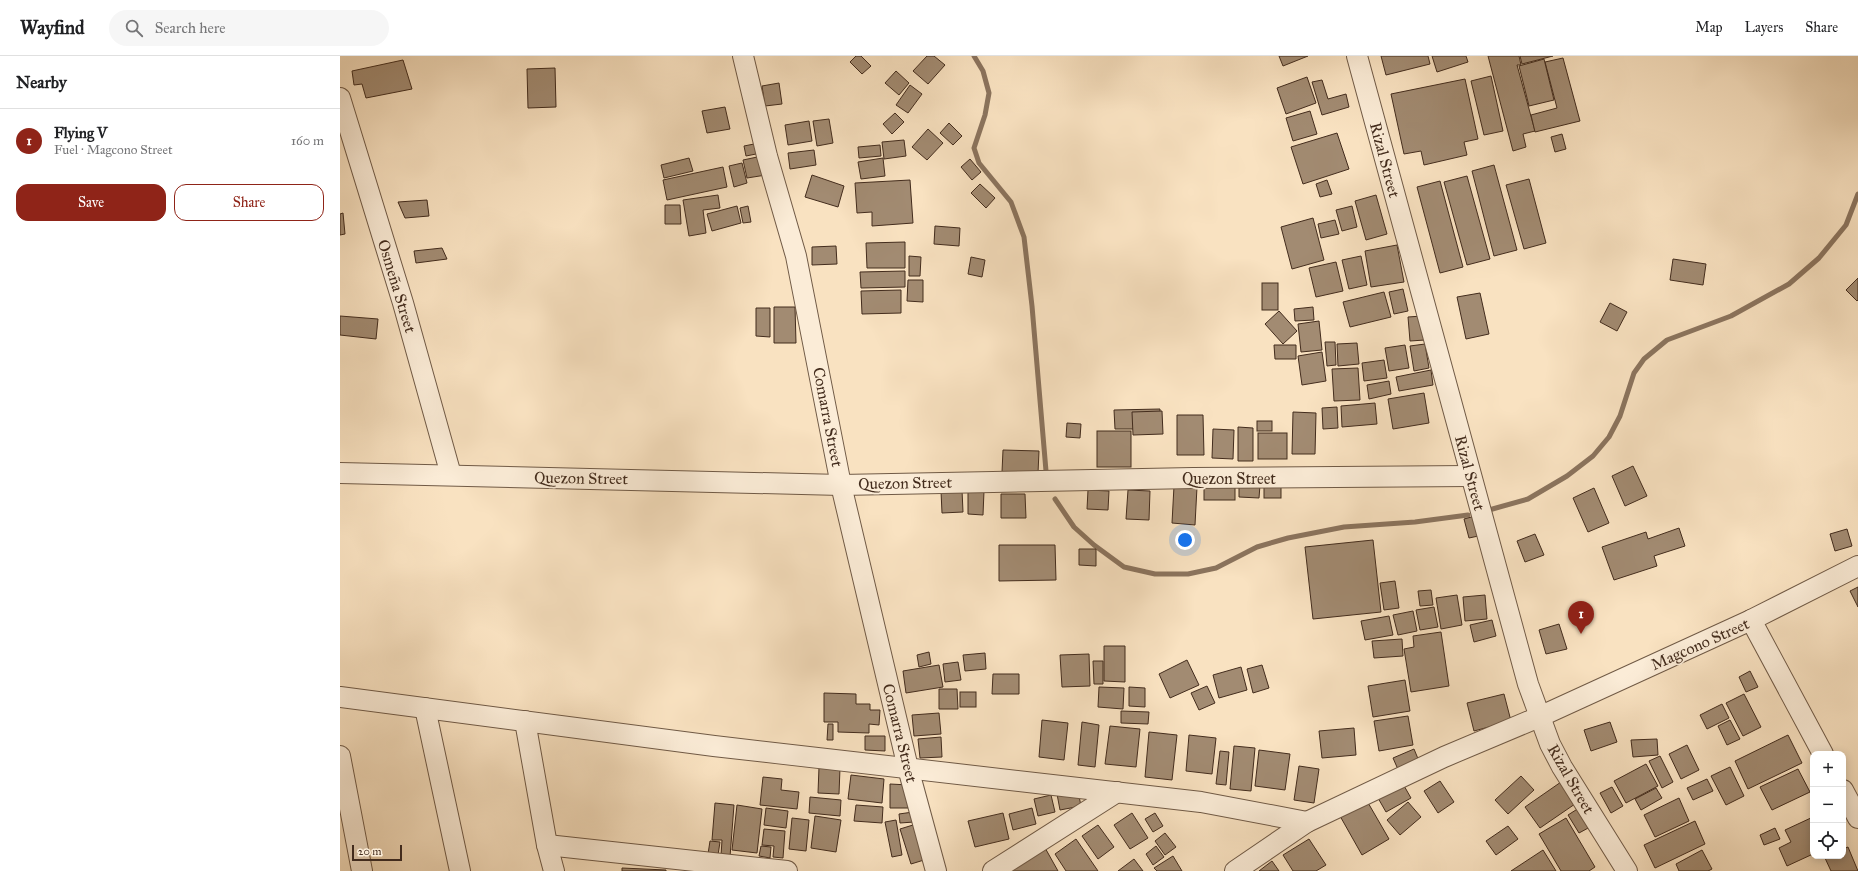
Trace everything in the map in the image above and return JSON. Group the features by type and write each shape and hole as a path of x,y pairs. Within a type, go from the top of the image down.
{"street":[{"name":"Comarra Street","path":"743,56 767,156 796,256 841,485 908,768 936,871"},
{"name":"Rizal Street","path":"1357,56 1470,476 1528,684 1539,716 1562,767 1627,871"},
{"name":"Osmeña Street","path":"340,98 403,303 451,475"},
{"name":"Quezon Street","path":"340,473 841,485 1178,478 1470,476"},
{"name":"Magcono Street","path":"1235,871 1307,822 1444,757 1539,716 1751,620 1858,566"},
{"path":"1751,620 1821,751"},
{"path":"340,697 714,746 1201,802 1307,822"},
{"path":"425,708 460,871"},
{"path":"525,721 547,845 554,871"},
{"path":"340,756 343,785 362,871"},
{"path":"993,871 1117,792"},
{"path":"1846,796 1858,818"},
{"path":"547,845 787,871"}],"building":[{"path":"856,56 861,56 871,66 862,74 850,62"},
{"path":"927,56 934,56 945,65 928,84 913,71"},
{"path":"1279,56 1308,56 1283,66"},
{"path":"1381,56 1428,56 1430,64 1386,75"},
{"path":"1432,56 1466,56 1468,62 1437,72"},
{"path":"1488,56 1519,56 1521,65 1517,65 1535,131 1523,134 1526,147 1513,151"},
{"path":"1520,56 1553,56 1522,64"},
{"path":"1563,58 1580,121 1535,132 1531,115 1557,108 1545,62"},
{"path":"1544,59 1554,100 1529,106 1519,66"},
{"path":"403,60 412,89 366,98 362,84 354,85 352,71"},
{"path":"555,68 556,107 528,108 527,69"},
{"path":"896,71 909,83 899,95 885,83"},
{"path":"1491,76 1503,131 1484,135 1471,81"},
{"path":"1307,77 1316,103 1286,114 1277,88"},
{"path":"1465,79 1478,139 1464,142 1467,155 1424,165 1421,151 1404,154 1391,94"},
{"path":"1322,80 1328,99 1346,94 1349,107 1322,115 1312,82"},
{"path":"779,83 782,104 765,106 762,86"},
{"path":"910,85 922,94 908,113 896,105"},
{"path":"725,107 730,129 707,133 702,111"},
{"path":"1310,111 1317,134 1293,141 1286,118"},
{"path":"895,113 904,122 892,134 883,124"},
{"path":"829,119 833,143 817,146 813,121"},
{"path":"809,121 812,141 788,145 785,125"},
{"path":"949,123 962,136 953,145 940,133"},
{"path":"928,129 943,143 927,160 912,147"},
{"path":"1337,133 1349,169 1303,184 1291,147"},
{"path":"1562,134 1566,149 1555,152 1551,137"},
{"path":"904,140 906,156 884,159 882,142"},
{"path":"759,143 761,153 746,156 744,146"},
{"path":"880,145 881,156 859,158 858,147"},
{"path":"814,150 816,165 790,169 788,153"},
{"path":"762,156 766,175 747,178 743,160"},
{"path":"689,158 693,171 664,178 661,165"},
{"path":"883,158 885,176 861,179 858,162"},
{"path":"970,159 981,172 972,180 961,167"},
{"path":"742,163 747,183 734,187 729,166"},
{"path":"1494,165 1517,250 1494,256 1472,171"},
{"path":"723,167 727,187 667,200 663,180"},
{"path":"812,175 844,186 838,207 805,197"},
{"path":"1467,176 1490,259 1467,265 1444,182"},
{"path":"1529,179 1546,243 1524,249 1506,185"},
{"path":"910,180 913,223 872,226 872,212 857,213 855,183"},
{"path":"1327,180 1332,194 1320,197 1316,184"},
{"path":"1440,181 1463,267 1440,273 1417,187"},
{"path":"980,184 995,198 986,208 971,193"},
{"path":"718,195 720,208 703,210 706,233 689,236 683,200"},
{"path":"1376,195 1387,234 1366,240 1355,201"},
{"path":"427,200 429,216 405,218 398,202"},
{"path":"665,205 680,205 681,224 665,224"},
{"path":"737,206 741,223 712,231 707,214"},
{"path":"748,206 751,222 743,223 740,208"},
{"path":"1352,206 1357,227 1342,231 1336,210"},
{"path":"343,213 345,234 340,235 340,214"},
{"path":"1313,218 1324,260 1292,269 1281,227"},
{"path":"1335,220 1339,234 1321,238 1318,224"},
{"path":"935,226 960,228 959,246 934,244"},
{"path":"905,242 905,268 867,268 866,243"},
{"path":"1397,245 1404,282 1371,287 1365,251"},
{"path":"836,246 837,264 812,265 812,247"},
{"path":"442,248 447,259 416,263 414,251"},
{"path":"909,256 921,257 920,276 909,276"},
{"path":"1361,256 1367,285 1349,289 1342,260"},
{"path":"971,257 985,260 982,277 968,274"},
{"path":"1673,259 1706,264 1703,285 1670,280"},
{"path":"1336,262 1343,291 1316,297 1309,268"},
{"path":"905,271 905,287 861,288 860,272"},
{"path":"1858,278 1858,300 1857,301 1846,290"},
{"path":"908,280 923,280 923,302 907,301"},
{"path":"1262,283 1278,283 1278,310 1262,310"},
{"path":"1403,289 1408,311 1394,314 1389,292"},
{"path":"901,290 901,313 862,314 861,291"},
{"path":"1384,292 1391,317 1350,327 1343,302"},
{"path":"1480,293 1489,334 1466,339 1457,297"},
{"path":"1610,303 1627,312 1617,331 1600,322"},
{"path":"774,307 795,307 796,343 774,343"},
{"path":"1313,307 1314,320 1295,321 1294,309"},
{"path":"756,308 770,308 770,337 756,336"},
{"path":"1279,311 1297,331 1283,344 1265,324"},
{"path":"340,316 378,319 376,339 340,335"},
{"path":"1422,316 1425,340 1410,341 1408,317"},
{"path":"1319,321 1322,350 1301,352 1298,324"},
{"path":"1325,342 1335,342 1336,365 1327,366"},
{"path":"1357,343 1359,364 1338,366 1337,344"},
{"path":"1425,344 1429,368 1414,371 1410,346"},
{"path":"1274,345 1296,345 1296,359 1275,359"},
{"path":"1405,345 1409,368 1389,371 1385,348"},
{"path":"1322,352 1326,381 1302,385 1298,356"},
{"path":"1384,360 1387,378 1364,381 1362,363"},
{"path":"1358,368 1360,400 1334,401 1332,369"},
{"path":"1431,370 1433,385 1399,391 1396,377"},
{"path":"1389,381 1391,394 1369,399 1367,385"},
{"path":"1424,393 1429,423 1393,429 1388,399"},
{"path":"1375,403 1377,424 1342,427 1341,406"},
{"path":"1337,407 1338,428 1323,429 1322,408"},
{"path":"1160,409 1160,429 1115,429 1114,410"},
{"path":"1162,411 1163,434 1133,435 1132,412"},
{"path":"1293,412 1316,413 1315,454 1292,454"},
{"path":"1177,415 1203,415 1204,455 1177,455"},
{"path":"1257,421 1272,421 1272,431 1257,431"},
{"path":"1067,423 1081,424 1080,438 1066,437"},
{"path":"1238,427 1253,428 1253,461 1238,461"},
{"path":"1213,429 1234,430 1233,459 1212,458"},
{"path":"1097,431 1131,431 1131,467 1097,467"},
{"path":"1258,433 1287,433 1287,459 1258,459"},
{"path":"1003,450 1039,451 1038,473 1002,472"},
{"path":"1633,466 1647,496 1625,506 1612,476"},
{"path":"1204,483 1235,483 1235,500 1204,500"},
{"path":"1239,484 1260,485 1259,498 1239,497"},
{"path":"1264,485 1281,485 1281,498 1264,498"},
{"path":"1174,486 1197,487 1195,525 1172,523"},
{"path":"1594,488 1609,523 1588,532 1573,498"},
{"path":"962,490 963,512 942,513 941,491"},
{"path":"1088,490 1109,491 1108,510 1087,509"},
{"path":"1128,490 1150,491 1149,520 1126,519"},
{"path":"968,491 984,491 983,515 968,514"},
{"path":"1001,494 1025,494 1026,518 1001,518"},
{"path":"1479,515 1483,535 1469,538 1464,519"},
{"path":"1679,528 1685,546 1654,556 1657,566 1614,580 1602,547 1646,532 1648,539"},
{"path":"1847,529 1852,546 1835,551 1830,534"},
{"path":"1535,534 1544,555 1525,562 1517,541"},
{"path":"1373,540 1381,612 1313,619 1305,547"},
{"path":"999,545 1055,545 1056,580 999,581"},
{"path":"1079,549 1096,549 1096,566 1079,565"},
{"path":"1395,581 1399,608 1384,610 1380,583"},
{"path":"1858,587 1858,607 1850,591"},
{"path":"1431,590 1433,605 1420,606 1418,591"},
{"path":"1457,595 1462,625 1441,629 1436,598"},
{"path":"1485,595 1487,619 1465,621 1463,597"},
{"path":"1434,607 1438,627 1420,630 1416,610"},
{"path":"1413,611 1417,631 1398,635 1393,615"},
{"path":"1389,616 1393,635 1365,640 1361,621"},
{"path":"1492,620 1496,636 1474,642 1470,625"},
{"path":"1559,624 1567,649 1546,654 1539,630"},
{"path":"1441,632 1449,686 1411,692 1404,649 1414,647 1413,636"},
{"path":"1402,639 1403,656 1374,658 1372,641"},
{"path":"1104,646 1125,646 1125,682 1104,681"},
{"path":"929,652 931,664 919,667 917,655"},
{"path":"985,653 986,669 965,671 963,655"},
{"path":"1089,654 1090,686 1062,687 1060,655"},
{"path":"1187,660 1199,685 1170,698 1159,674"},
{"path":"1093,661 1103,661 1103,684 1094,684"},
{"path":"958,662 961,680 945,682 943,664"},
{"path":"939,665 943,687 906,693 903,671"},
{"path":"1262,665 1269,688 1253,693 1247,669"},
{"path":"1241,667 1247,690 1219,698 1213,675"},
{"path":"1750,671 1758,687 1746,692 1739,677"},
{"path":"993,674 1019,674 1019,694 992,694"},
{"path":"1405,680 1410,711 1373,717 1368,686"},
{"path":"1207,686 1215,703 1199,710 1191,693"},
{"path":"1099,687 1124,688 1123,709 1098,707"},
{"path":"1129,687 1145,688 1145,707 1129,706"},
{"path":"939,689 957,689 958,709 939,709"},
{"path":"960,692 976,692 976,707 960,707"},
{"path":"824,693 856,694 856,704 870,704 870,710 880,710 879,725 869,724 869,733 838,732 838,722 824,722"},
{"path":"1504,694 1511,721 1474,731 1467,703"},
{"path":"1744,694 1761,727 1743,736 1726,703"},
{"path":"1722,704 1729,718 1707,729 1700,715"},
{"path":"1121,711 1149,712 1148,724 1121,723"},
{"path":"939,713 941,734 914,736 912,715"},
{"path":"1408,716 1413,745 1379,751 1374,721"},
{"path":"1042,720 1068,723 1064,760 1039,757"},
{"path":"1730,720 1740,739 1727,745 1718,726"},
{"path":"1082,722 1099,725 1095,767 1078,765"},
{"path":"1610,722 1617,742 1591,751 1584,730"},
{"path":"828,724 833,724 833,740 827,740"},
{"path":"1110,726 1140,729 1136,767 1105,764"},
{"path":"1354,728 1356,755 1322,758 1319,731"},
{"path":"1149,732 1177,735 1172,780 1145,777"},
{"path":"1189,735 1216,738 1212,774 1186,771"},
{"path":"1788,735 1802,763 1748,789 1735,761"},
{"path":"865,736 885,736 885,751 865,750"},
{"path":"941,737 942,757 920,758 918,739"},
{"path":"1657,739 1658,755 1633,757 1631,740"},
{"path":"1687,745 1699,770 1681,779 1669,754"},
{"path":"1234,746 1255,748 1251,791 1230,789"},
{"path":"1414,749 1421,766 1400,774 1393,758"},
{"path":"1259,750 1290,754 1285,790 1255,786"},
{"path":"1220,751 1229,752 1226,785 1216,784"},
{"path":"1660,756 1673,782 1662,788 1649,761"},
{"path":"1646,764 1658,786 1626,803 1614,781"},
{"path":"1299,766 1319,769 1314,803 1294,800"},
{"path":"819,767 840,768 839,794 818,793"},
{"path":"1730,767 1744,796 1726,805 1711,776"},
{"path":"1798,769 1810,792 1772,810 1760,787"},
{"path":"851,775 884,779 882,803 848,799"},
{"path":"1521,776 1534,790 1508,814 1495,800"},
{"path":"763,777 782,779 781,790 799,792 797,809 760,805"},
{"path":"1707,779 1713,791 1693,800 1687,788"},
{"path":"1440,781 1454,802 1438,813 1424,791"},
{"path":"1561,782 1575,804 1540,828 1525,807"},
{"path":"890,784 909,785 908,808 890,808"},
{"path":"1403,784 1411,798 1386,812 1378,798"},
{"path":"1612,787 1623,806 1611,813 1600,793"},
{"path":"1656,788 1662,798 1641,810 1635,799"},
{"path":"1078,791 1081,806 1060,810 1057,794"},
{"path":"1051,795 1055,812 1038,816 1034,799"},
{"path":"810,797 841,800 840,816 809,813"},
{"path":"1679,798 1689,821 1655,837 1644,815"},
{"path":"1367,801 1389,839 1362,855 1340,816"},
{"path":"1408,802 1421,817 1400,835 1387,820"},
{"path":"715,803 734,805 730,857 721,856 722,840 712,840"},
{"path":"737,805 762,809 757,853 732,850"},
{"path":"856,805 883,807 882,823 854,821"},
{"path":"766,808 788,811 786,828 764,825"},
{"path":"1032,808 1036,824 1013,830 1009,814"},
{"path":"1579,808 1590,827 1579,833 1568,815"},
{"path":"913,812 914,822 900,823 899,814"},
{"path":"1003,813 1009,839 975,847 968,821"},
{"path":"1132,813 1148,838 1130,849 1114,825"},
{"path":"1155,813 1163,826 1153,832 1145,819"},
{"path":"815,816 841,820 836,852 811,848"},
{"path":"792,818 809,820 806,851 789,849"},
{"path":"1566,818 1595,867 1589,871 1561,871 1539,834"},
{"path":"1810,818 1810,855 1787,866 1779,848 1791,842 1785,830"},
{"path":"896,820 902,855 892,857 885,822"},
{"path":"1695,821 1705,844 1655,868 1644,845"},
{"path":"913,825 924,860 911,864 900,829"},
{"path":"1098,825 1114,847 1098,859 1082,836"},
{"path":"1508,826 1518,839 1496,855 1486,841"},
{"path":"1775,828 1780,839 1764,845 1760,835"},
{"path":"764,829 785,831 783,858 773,857 774,846 762,845"},
{"path":"1165,833 1176,847 1165,855 1155,841"},
{"path":"1076,839 1098,871 1066,871 1055,854"},
{"path":"1309,839 1326,865 1316,871 1293,871 1283,855"},
{"path":"710,841 720,842 718,855 708,854"},
{"path":"761,846 771,847 770,858 759,856"},
{"path":"1044,846 1058,871 1013,871 1010,864"},
{"path":"1156,846 1164,857 1153,865 1146,854"},
{"path":"1848,847 1858,871 1831,871 1825,859 1846,859 1846,848"},
{"path":"1543,850 1556,871 1511,871"},
{"path":"1702,850 1712,869 1708,871 1679,871 1676,864"},
{"path":"1173,856 1182,871 1157,871 1154,868"},
{"path":"1134,859 1143,871 1118,871"},
{"path":"1272,861 1279,871 1259,871"},
{"path":"622,868 666,870 666,871 622,871"}],"waterway":[{"path":"974,56 983,71 989,93 985,115 974,148 979,163 1011,202 1024,237 1032,306 1046,471"},
{"path":"1489,510 1528,499 1567,476 1593,456 1609,437 1620,416 1634,373 1644,359 1667,340 1731,316 1789,284 1819,258 1846,225 1858,194"},
{"path":"1055,499 1074,527 1094,545 1124,567 1155,574 1188,574 1216,568 1257,547 1288,538 1344,527 1415,522 1468,515"}],"place":[{"name":"Flying V","path":"1581,634"}]}
